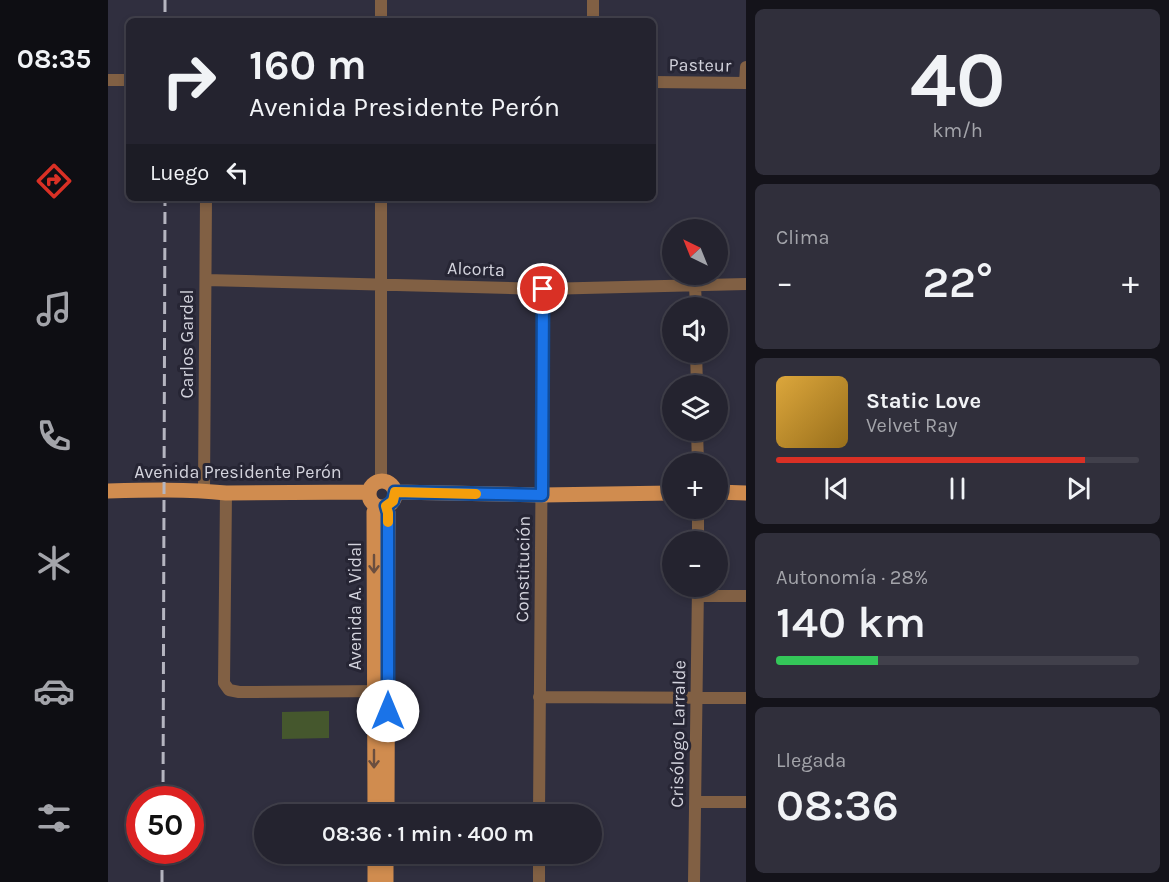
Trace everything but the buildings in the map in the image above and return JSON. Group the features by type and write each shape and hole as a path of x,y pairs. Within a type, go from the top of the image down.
{"main road":[{"path":"381,480 390,483 395,492 393,501 381,506 369,499 368,492 372,484 381,480"},
{"name":"Avenida Presidente Perón","path":"108,491 165,489 226,493 368,492"},
{"path":"395,492 542,495 662,493"},
{"path":"728,492 746,493"},
{"name":"Avenida A. Vidal","path":"381,506 374,512 387,804"},
{"name":"Avenida A. Vidal","path":"375,804 381,691"},
{"path":"375,864 375,882"},
{"path":"386,864 386,882"}],"street":[{"path":"381,0 381,18"},
{"path":"593,0 593,18"},
{"path":"746,67 746,83"},
{"path":"108,80 126,80"},
{"name":"Pasteur","path":"656,82 746,83"},
{"name":"Carlos Gardel","path":"204,490 206,201"},
{"path":"381,201 381,480"},
{"name":"Alcorta","path":"206,280 543,289 696,285"},
{"name":"Alcorta","path":"728,284 746,284"},
{"path":"696,285 696,297"},
{"name":"Constitución","path":"539,804 543,289"},
{"path":"226,493 224,683 229,690 239,692 381,691"},
{"path":"728,594 746,596"},
{"name":"Crisólogo Larralde","path":"694,882 698,597"},
{"path":"539,697 746,698"},
{"path":"696,802 746,802"},
{"path":"539,864 539,882"}],"green space":[{"path":"329,711 329,738 282,739 282,712"}],"railway":[{"path":"165,0 165,18"},
{"path":"163,786 165,201"},
{"path":"162,864 162,882"}],"slow traffic":[{"path":"388,522 386,506 393,501 395,492 476,494"}],"route":[{"path":"388,711 388,513 386,506 393,501 395,492 542,495 543,289"}]}
